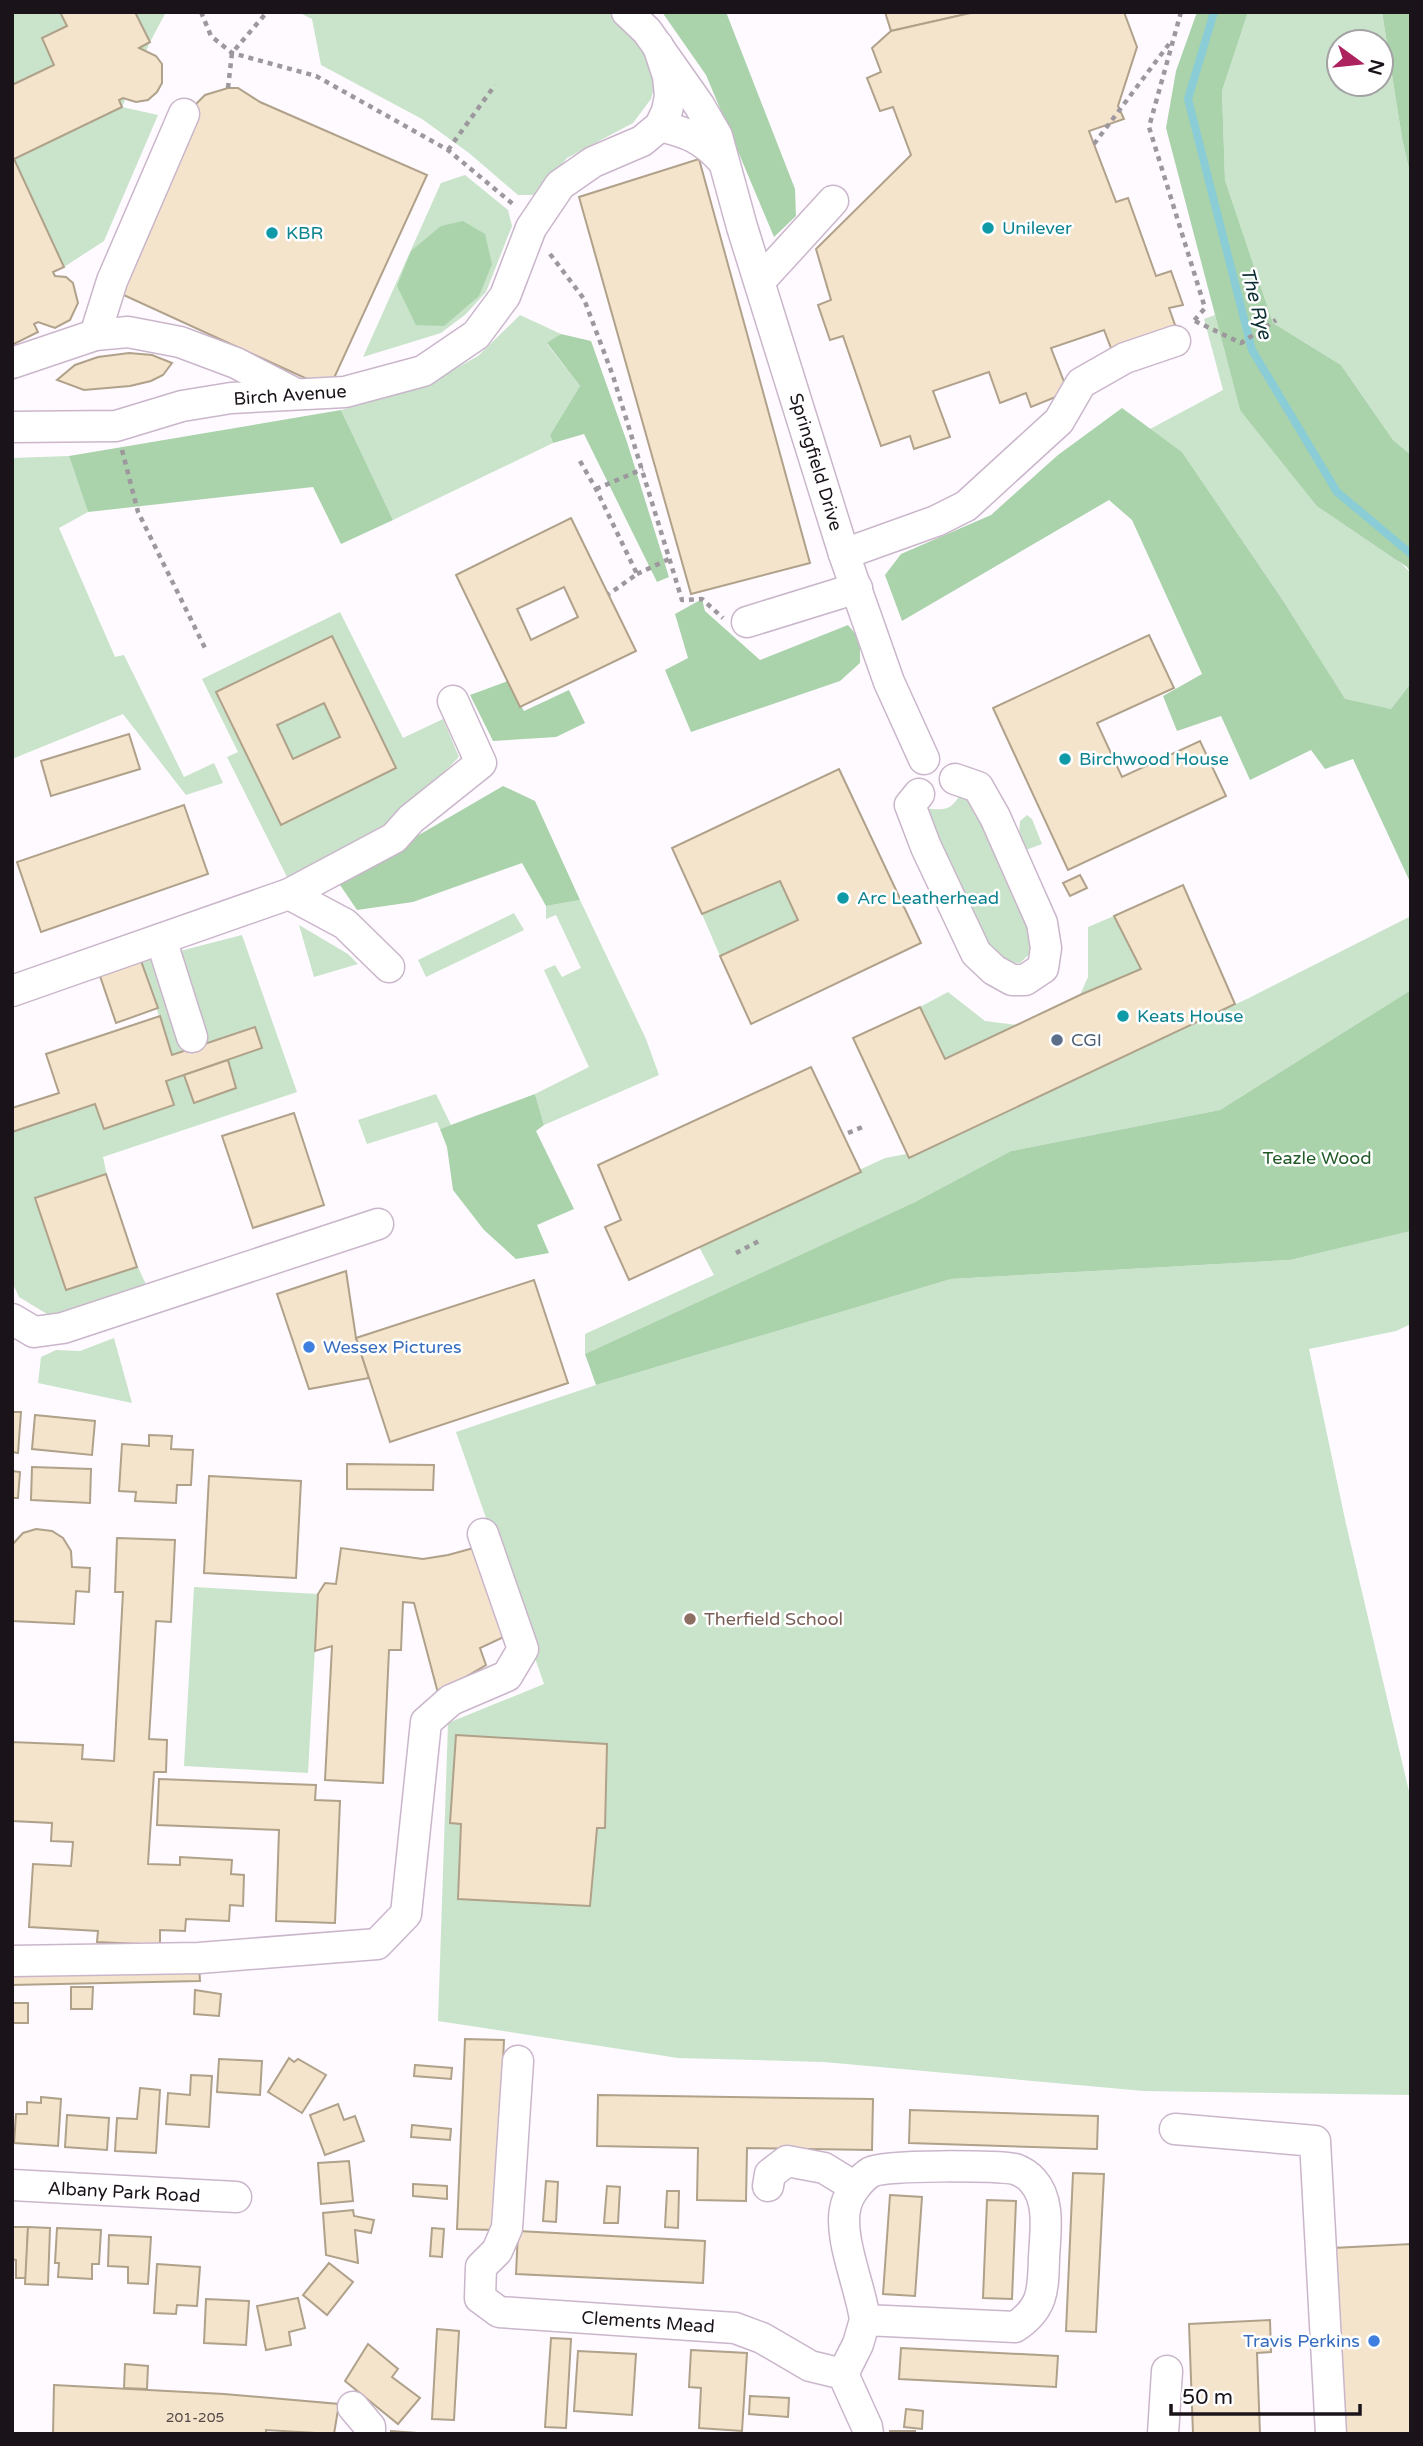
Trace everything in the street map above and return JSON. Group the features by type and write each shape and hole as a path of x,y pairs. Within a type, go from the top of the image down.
{"street":[{"name":"Springfield Drive","path":"627,12 647,31 699,105 717,136 722,160 844,554 889,682 924,759"},
{"name":"Springfield Drive","path":"657,47 668,76 670,96 660,126"},
{"path":"95,335 112,281 184,114"},
{"path":"660,126 686,132 707,144 722,160"},
{"name":"Birch Avenue","path":"12,427 116,426 182,406 231,398 345,392 424,371 476,335 505,296 531,228 561,185 593,162 642,141 660,126"},
{"path":"760,281 833,201"},
{"path":"844,554 936,521 966,506 1059,422 1081,383 1125,358 1184,331"},
{"path":"12,363 95,335 128,332 180,341 236,363 296,394"},
{"path":"747,622 857,588"},
{"path":"12,991 289,894 394,838 411,819 481,763 453,701"},
{"path":"939,757 952,768 955,779 949,793 943,797 928,799 919,794 912,781 913,772 924,759 939,757"},
{"path":"919,794 910,805 926,847 976,953 994,970 1012,980 1025,980 1043,968 1046,948 1042,923 995,817 978,787 955,779"},
{"path":"289,894 345,924 389,967"},
{"path":"161,939 192,1037"},
{"path":"12,1319 34,1332 63,1328 378,1224"},
{"path":"12,1961 199,1958 377,1944 406,1914 426,1722 451,1700 507,1676 523,1649 483,1534"},
{"name":"Clements Mead","path":"518,2061 507,2228 497,2251 481,2267 480,2298 499,2312 735,2328 762,2338 810,2366 843,2374"},
{"path":"1175,2129 1315,2141 1331,2434"},
{"path":"768,2186 770,2174 787,2161 824,2168 855,2187"},
{"path":"865,2320 1015,2327 1027,2319 1043,2291 1045,2207 1040,2191 1032,2179 1017,2170 889,2167 871,2172 855,2187 846,2205 843,2229 865,2320 858,2344 843,2374 868,2434"},
{"name":"Albany Park Road","path":"12,2185 236,2197"},
{"path":"1163,2434 1167,2371"},
{"path":"354,2407 370,2427 370,2434"}],"path":[{"path":"201,12 211,36 232,53 316,76 448,150 511,200 584,299 613,376 682,600 702,599"},
{"path":"228,88 232,53 267,12"},
{"path":"1181,12 1149,127 1205,308 1184,331"},
{"path":"1094,144 1174,36"},
{"path":"448,150 495,85"},
{"path":"1184,331 1241,343 1276,320"},
{"path":"116,426 138,512 207,652"},
{"path":"580,461 637,574"},
{"path":"596,489 643,469"},
{"path":"608,594 637,574 669,559"},
{"path":"848,1133 865,1126"},
{"path":"736,1253 759,1241"}],"green space":[{"path":"12,12 166,12 122,107 158,115 104,241 64,267 12,257"},
{"path":"298,12 615,12 638,35 657,77 651,99 633,123 567,158 536,195 518,195 469,153 422,119 321,65 312,19"},
{"path":"662,12 726,12 795,189 796,216 774,237 706,75"},
{"path":"1197,12 1248,12 1222,91 1225,180 1273,323 1341,365 1393,440 1411,455 1411,573 1407,567 1317,506 1240,410 1166,128 1176,71"},
{"path":"1248,12 1382,12 1385,28 1325,28 1325,98 1395,98 1395,94 1411,178 1411,455 1393,440 1341,365 1273,323 1225,180 1222,91"},
{"path":"1382,12 1411,12 1411,178 1395,94 1395,28 1385,28"},
{"path":"465,175 508,210 512,226 486,292 466,314 441,333 363,357 441,183"},
{"path":"463,221 485,234 492,264 479,296 444,326 416,325 397,286 411,251 441,226"},
{"path":"520,315 561,334 547,344 580,386 550,435 553,443 393,520 341,410 426,385 478,356"},
{"path":"1215,315 1240,410 1411,573 1411,683 1391,709 1345,700 1282,599 1182,452 1150,429 1223,390 1204,319"},
{"path":"561,334 591,341 627,442 669,577 657,582 584,434 553,443 550,435 580,386 547,343"},
{"path":"1122,408 1182,452 1282,599 1345,699 1391,709 1411,683 1411,884 1353,759 1325,769 1311,750 1250,780 1221,716 1177,731 1163,696 1202,674 1132,520 1109,500 902,621 885,575 901,554 991,515 1058,455"},
{"path":"341,410 393,520 341,544 313,487 88,512 69,456"},
{"path":"69,456 88,512 59,528 115,657 124,655 184,777 214,763 223,783 186,795 123,714 12,759 12,458"},
{"path":"702,599 705,611 760,660 848,625 860,639 860,663 840,681 691,732 665,670 688,658 675,614"},
{"path":"340,612 403,738 443,719 459,757 392,825 287,877 227,757 238,752 202,679"},
{"path":"508,681 524,711 569,690 585,723 556,737 493,741 470,695"},
{"path":"503,786 535,801 580,900 546,906 522,863 413,902 357,910 338,882"},
{"path":"964,788 1034,930 1034,950 1020,963 998,962 989,952 924,808 944,809 952,805"},
{"path":"1027,815 1032,819 1042,844 1026,850 1019,835 1020,821"},
{"path":"780,881 798,920 720,956 702,914"},
{"path":"580,900 646,1039 659,1075 544,1125 535,1094 589,1067 544,970 555,965 562,977 581,968 556,915 546,919 546,906"},
{"path":"514,913 524,930 426,977 418,960"},
{"path":"1114,916 1141,969 1080,995 1088,977 1088,927"},
{"path":"1411,916 1411,990 1220,1110 1011,1151 915,1202 585,1354 585,1334 714,1275 698,1245 885,1158 917,1152 1249,998"},
{"path":"299,925 348,954 358,964 314,977"},
{"path":"242,935 297,1092 103,1157 121,1223 147,1286 72,1314 47,1314 19,1297 12,1282 12,1108 59,1093 159,1016 141,961"},
{"name":"Teazle Wood","path":"1411,990 1411,1231 1290,1260 951,1279 596,1385 585,1354 915,1202 1011,1151 1220,1110"},
{"path":"948,992 985,1021 1017,1025 945,1059 920,1007"},
{"path":"436,1094 451,1125 440,1129 437,1122 367,1144 358,1120"},
{"path":"535,1094 544,1125 536,1131 574,1209 537,1225 549,1253 516,1259 484,1230 453,1190 447,1147 440,1129"},
{"name":"Therfield School","path":"1411,1231 1411,1324 1396,1331 1309,1349 1346,1524 1411,1800 1411,2095 1144,2091 824,2062 678,2058 438,2021 448,1723 544,1684 456,1432 596,1385 951,1279 1290,1260"},
{"path":"114,1338 132,1403 38,1383 41,1357 56,1350 80,1351"},
{"path":"194,1587 318,1594 308,1773 184,1766"}],"building":[{"path":"60,12 135,12 150,42 139,48 156,56 162,64 162,83 148,100 136,102 123,98 119,100 122,107 14,159 64,267 53,272 55,276 66,277 73,283 78,303 70,320 55,328 38,322 34,324 38,332 12,345 12,85 54,65 42,38 67,26"},
{"path":"885,12 975,12 891,31"},
{"name":"Unilever","path":"975,12 1124,12 1137,47 1118,106 1124,119 1089,131 1116,202 1128,198 1156,276 1171,271 1183,305 1169,308 1180,339 1116,361 1104,330 1051,348 1068,392 1031,407 1026,393 1000,403 989,372 933,391 950,437 914,449 910,436 881,446 843,336 830,340 818,305 831,300 816,249 911,155 893,107 880,111 867,78 881,72 872,48 891,31"},
{"name":"KBR","path":"238,88 260,102 427,175 329,389 117,292 192,134 192,118 196,104 205,95"},
{"path":"699,159 810,563 691,594 579,197"},
{"path":"129,353 152,355 172,363 163,375 130,386 84,390 57,380 75,365 98,357"},
{"path":"571,518 636,651 520,707 456,575","holes":["564,587 578,617 531,640 517,609"]},
{"name":"Birchwood House","path":"1149,635 1174,688 1097,723 1122,777 1200,741 1226,796 1068,870 993,708"},
{"path":"332,636 396,768 281,825 216,692","holes":["324,703 340,737 293,759 277,725"]},
{"path":"129,734 140,769 51,796 41,761"},
{"name":"Arc Leatherhead","path":"839,769 921,943 751,1024 720,956 798,920 780,881 702,914 672,848"},
{"path":"184,805 208,874 41,932 17,862"},
{"path":"1080,875 1087,888 1070,896 1063,883"},
{"name":"Keats House","path":"1183,885 1235,1004 909,1158 853,1038 920,1007 945,1059 1141,969 1114,916"},
{"path":"141,961 158,1008 116,1023 100,976"},
{"path":"160,1016 172,1055 255,1027 262,1048 166,1081 174,1105 104,1129 95,1104 12,1132 12,1108 59,1093 46,1054"},
{"path":"228,1060 236,1088 194,1103 184,1075"},
{"path":"811,1067 861,1172 629,1280 605,1227 621,1220 598,1165"},
{"path":"294,1113 324,1205 253,1228 222,1136"},
{"path":"106,1174 137,1267 66,1290 35,1198"},
{"path":"346,1271 356,1338 369,1378 309,1389 277,1294"},
{"path":"534,1280 568,1383 390,1442 356,1338"},
{"path":"12,1412 21,1412 18,1453 12,1452"},
{"path":"35,1415 95,1421 92,1455 32,1449"},
{"path":"149,1435 172,1436 171,1449 193,1450 191,1485 177,1485 176,1503 135,1501 136,1492 119,1491 122,1444 149,1446"},
{"path":"347,1464 434,1465 433,1490 347,1489"},
{"path":"32,1467 91,1469 90,1503 31,1500"},
{"path":"12,1471 20,1472 18,1498 12,1498"},
{"path":"209,1476 301,1481 296,1578 204,1573"},
{"path":"36,1529 52,1531 63,1538 71,1551 72,1567 90,1568 89,1592 76,1591 74,1624 12,1621 12,1545 23,1533"},
{"path":"117,1538 175,1540 171,1622 156,1621 149,1739 167,1740 166,1772 154,1772 148,1864 180,1865 180,1857 232,1860 231,1874 244,1875 243,1906 230,1905 229,1921 186,1919 185,1931 160,1930 160,1945 97,1942 98,1931 29,1927 33,1864 71,1866 73,1842 51,1841 52,1823 12,1821 12,1742 83,1745 82,1759 114,1761 123,1592 115,1592"},
{"path":"481,1546 506,1636 480,1648 486,1665 438,1693 414,1603 403,1602 401,1650 389,1650 383,1783 325,1780 332,1646 315,1651 318,1594 325,1583 336,1584 341,1548 423,1559"},
{"path":"456,1735 607,1744 605,1828 597,1828 590,1906 458,1899 461,1824 450,1823"},
{"path":"159,1779 316,1785 315,1800 340,1801 335,1923 276,1921 279,1830 157,1825"},
{"path":"199,1966 200,1981 12,1985 12,1971"},
{"path":"71,1987 93,1987 92,2009 71,2009"},
{"path":"195,1990 221,1994 219,2016 194,2014"},
{"path":"12,2003 28,2003 28,2023 12,2023"},
{"path":"465,2039 504,2040 495,2230 457,2229"},
{"path":"289,2058 294,2062 298,2059 326,2075 302,2113 268,2092"},
{"path":"219,2059 262,2061 260,2095 217,2092"},
{"path":"415,2065 452,2068 451,2079 414,2076"},
{"path":"191,2075 212,2076 209,2127 166,2124 168,2093 190,2095"},
{"path":"140,2088 160,2090 156,2153 115,2151 117,2118 137,2119"},
{"path":"598,2095 873,2099 872,2150 747,2148 746,2201 697,2200 698,2148 597,2146"},
{"path":"41,2097 61,2099 58,2146 14,2143 16,2114 27,2114 27,2102 41,2103"},
{"path":"338,2104 344,2120 355,2116 364,2141 325,2155 310,2115"},
{"path":"910,2110 1098,2116 1097,2149 909,2143"},
{"path":"67,2115 109,2118 107,2150 65,2147"},
{"path":"412,2125 451,2129 450,2140 411,2137"},
{"path":"349,2161 353,2201 321,2204 318,2163"},
{"path":"1073,2173 1104,2174 1096,2332 1066,2331"},
{"path":"546,2181 558,2182 556,2222 543,2221"},
{"path":"413,2184 447,2186 447,2199 413,2196"},
{"path":"607,2186 620,2187 618,2223 604,2223"},
{"path":"667,2191 679,2191 678,2228 665,2227"},
{"path":"890,2195 922,2197 915,2296 883,2294"},
{"path":"987,2200 1016,2201 1012,2299 983,2298"},
{"path":"353,2210 354,2216 374,2220 371,2233 355,2230 358,2263 326,2255 323,2213"},
{"path":"12,2227 28,2227 26,2278 16,2278 16,2260 12,2259"},
{"path":"28,2227 50,2228 48,2285 25,2284"},
{"path":"57,2228 101,2230 99,2264 92,2264 92,2279 58,2277 59,2263 55,2263"},
{"path":"432,2228 444,2229 442,2257 430,2256"},
{"path":"518,2231 705,2241 703,2283 516,2274"},
{"path":"109,2235 151,2237 148,2284 128,2283 128,2267 108,2266"},
{"name":"Travis Perkins","path":"1411,2244 1411,2434 1341,2434 1333,2248"},
{"path":"329,2263 353,2282 327,2315 303,2295"},
{"path":"157,2264 200,2267 197,2306 177,2305 176,2314 154,2313"},
{"path":"298,2298 305,2328 289,2332 291,2345 266,2350 257,2306"},
{"path":"206,2299 249,2301 246,2345 204,2343"},
{"path":"1270,2320 1271,2352 1257,2353 1260,2434 1193,2434 1189,2324"},
{"path":"437,2329 459,2331 454,2420 432,2419"},
{"path":"551,2338 571,2339 566,2428 545,2427"},
{"path":"368,2344 398,2369 392,2377 420,2398 398,2424 345,2381"},
{"path":"901,2348 1058,2356 1056,2387 899,2379"},
{"path":"691,2350 747,2353 742,2431 699,2428 701,2388 689,2387"},
{"path":"578,2351 636,2354 632,2415 574,2411"},
{"path":"125,2364 148,2366 147,2389 124,2388"},
{"path":"54,2385 224,2394 339,2404 334,2434 266,2430 266,2434 53,2434"},
{"path":"750,2396 789,2398 788,2417 749,2414"},
{"path":"906,2409 923,2411 922,2429 904,2427"},
{"path":"391,2431 431,2434 391,2434"},
{"path":"890,2431 915,2431 915,2434 890,2434"}],"waterway":[{"name":"The Rye","path":"1214,12 1188,99 1252,350 1337,492 1411,554"}],"place":[{"name":"Unilever","path":"988,228"},
{"name":"KBR","path":"272,233"},
{"name":"Birchwood House","path":"1065,759"},
{"name":"Arc Leatherhead","path":"843,898"},
{"name":"Keats House","path":"1123,1016"},
{"name":"CGI","path":"1057,1040"},
{"name":"Wessex Pictures","path":"309,1347"},
{"name":"Therfield School","path":"690,1619"},
{"name":"Travis Perkins","path":"1374,2341"}]}
